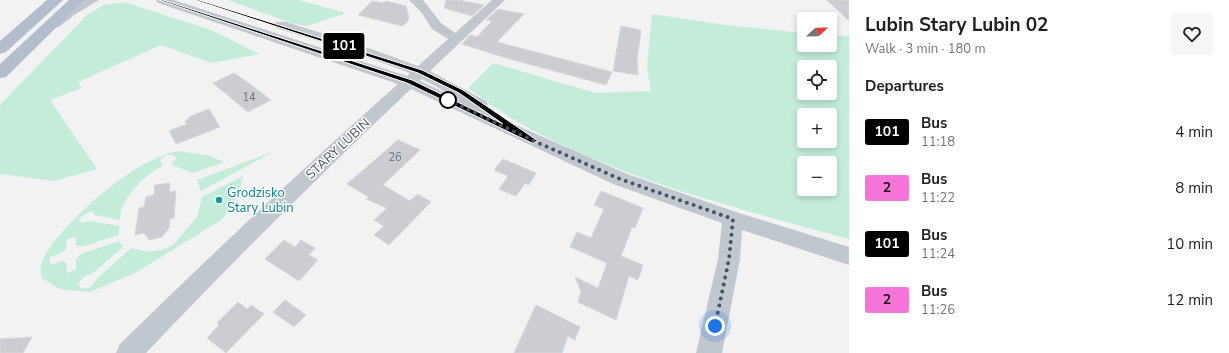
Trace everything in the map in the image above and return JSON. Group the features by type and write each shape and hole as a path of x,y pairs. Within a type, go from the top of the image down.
{"main road":[{"path":"0,73 77,0"},
{"path":"0,50 50,3"}],"street":[{"path":"48,28 69,12 93,0"},
{"path":"162,0 415,76"},
{"path":"198,0 223,7"},
{"path":"415,0 426,9 436,28 441,32 456,38"},
{"name":"STARY LUBIN","path":"129,353 212,268 415,76 499,0"},
{"path":"258,18 415,76 534,141 620,179 733,219 849,256"},
{"path":"709,353 729,259 733,219"}],"green space":[{"path":"228,0 299,0 346,13 307,26 291,23"},
{"path":"124,2 211,30 260,54 211,63 161,45 78,82 82,88 50,100 97,169 54,181 0,174 0,105 88,14 104,5"},
{"path":"652,14 726,25 797,32 797,52 837,52 837,35 849,36 849,239 764,216 678,190 595,160 516,121 468,88 493,63 596,93 651,91 647,66"},
{"path":"177,151 207,155 224,162 193,173 172,165 172,162 176,159 175,155 164,156 160,161 162,163 162,167 150,173 125,201 121,209 120,220 95,215 92,211 82,216 79,220 81,223 91,221 120,226 118,235 82,247 76,245 76,237 67,239 66,249 60,254 50,257 50,265 62,261 66,262 67,273 76,269 76,259 81,254 119,241 123,247 92,274 85,276 78,284 82,289 91,287 98,278 131,248 148,252 165,249 173,245 197,217 202,197 243,176 240,189 235,200 221,220 137,272 90,292 59,289 42,278 41,265 48,250 67,226 79,214 115,183 131,172 156,158"},
{"path":"275,151 201,191 197,180"}],"building":[{"path":"446,0 458,0 484,5 472,16 444,8"},
{"path":"827,0 849,0 849,21"},
{"path":"372,1 383,3 386,1 406,6 409,18 408,21 403,26 358,15"},
{"path":"498,9 524,14 497,42 612,72 606,85 506,58 462,44 470,35 477,37 492,21 486,20"},
{"path":"621,26 641,30 637,60 638,75 613,71"},
{"path":"234,73 271,100 248,112 213,83"},
{"path":"209,109 220,127 176,144 169,131 187,124 185,121 189,119 189,117"},
{"path":"398,140 420,150 383,185 410,201 418,194 431,202 389,245 374,235 384,226 374,220 387,208 366,199 369,197 347,184"},
{"path":"503,159 536,173 529,185 525,183 516,196 499,189 508,176 494,170"},
{"path":"170,183 169,192 176,191 174,218 170,219 169,228 162,237 149,240 144,233 135,235 139,208 144,207 146,197 154,195 155,185"},
{"path":"601,191 643,208 635,228 632,227 621,256 643,265 638,280 629,276 616,320 578,302 581,291 575,277 598,288 607,263 570,247 577,232 591,238 604,209 594,205"},
{"path":"284,240 295,247 301,240 315,248 309,255 318,260 299,281 265,259"},
{"path":"285,300 306,315 294,327 273,312"},
{"path":"238,302 247,309 251,305 264,314 226,353 207,338 219,325 217,323"},
{"path":"536,305 580,327 575,340 568,336 562,353 514,353"},
{"path":"32,337 23,353 0,353 0,339"}],"bus line":[{"name":"101","path":"162,0 409,82 534,141 450,85 420,71 198,0"}],"place":[{"name":"Grodzisko Stary Lubin","path":"219,200"}],"route":[{"path":"448,100 442,97 534,141 620,179 733,219 729,259 715,326"}]}
